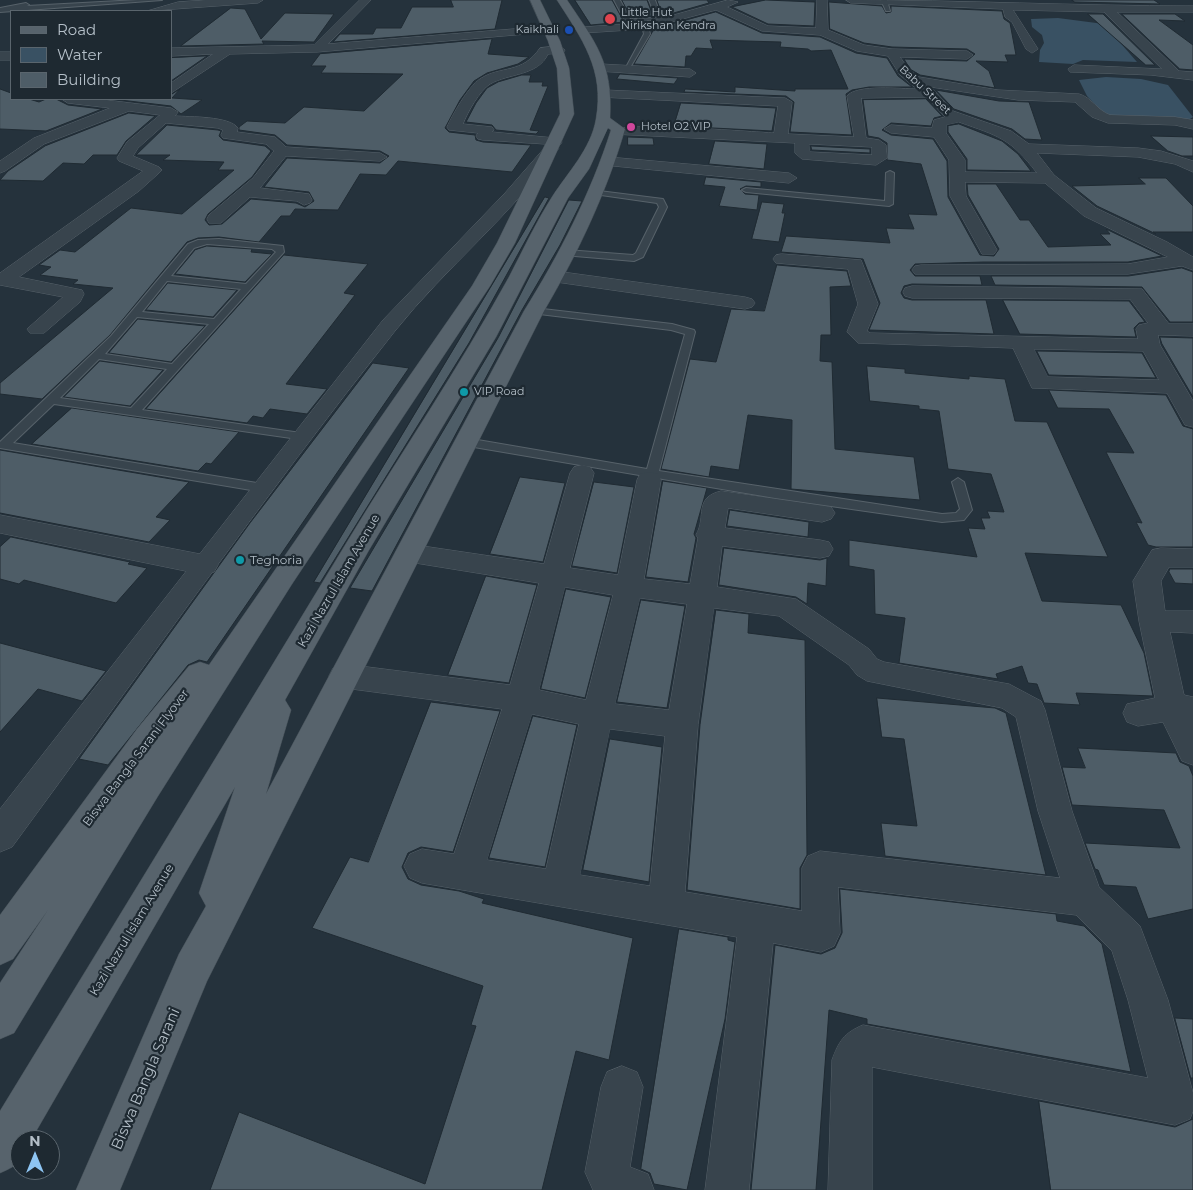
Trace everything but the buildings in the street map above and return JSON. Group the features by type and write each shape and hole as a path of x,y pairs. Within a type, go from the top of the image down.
{"main road":[{"path":"0,1020 146,786 282,577 461,316 495,263 554,145 567,114 568,94 559,50 534,0"},
{"name":"Kazi Nazrul Islam Avenue","path":"0,1152 291,663 357,548 486,337 560,197 581,169 598,136 608,115 601,68 594,47 562,0"},
{"path":"193,968 534,311 555,277 600,178 608,115"},
{"path":"495,263 525,265"},
{"name":"Biswa Bangla Sarani Flyover","path":"0,946 148,739 251,610 282,577"},
{"path":"193,968 291,663"},
{"name":"Biswa Bangla Sarani","path":"98,1190 193,968"}],"street":[{"path":"156,10 178,5 258,0"},
{"path":"317,48 366,0"},
{"path":"583,30 636,25 731,1 745,0"},
{"path":"822,0 822,32"},
{"path":"851,0 885,4 940,1 1105,10 1193,8"},
{"path":"1059,0 1069,9"},
{"path":"1094,0 1175,74"},
{"name":"Babu Street","path":"716,6 766,29 822,32 861,48 892,54 904,72 930,93 948,114 1006,134 1025,148 1049,178 1090,212 1189,263"},
{"path":"1007,6 1010,18 1016,20 1032,50"},
{"path":"172,52 317,48 331,52 550,30"},
{"path":"554,145 483,136 487,130 454,127 461,112 484,82 533,65 540,59 544,51 559,50"},
{"path":"172,88 225,52"},
{"path":"892,54 967,55"},
{"path":"601,68 690,73"},
{"path":"1074,69 1193,76"},
{"path":"915,81 975,92 1048,98 1079,98 1101,117 1153,122 1188,122 1193,126"},
{"path":"860,136 854,96 861,93 930,93"},
{"path":"608,115 671,96 785,102 780,138"},
{"path":"666,131 671,96"},
{"path":"2,279 132,188 154,170 124,158 132,145 171,112 76,100"},
{"path":"0,168 39,141 152,100"},
{"path":"608,115 666,131 802,139"},
{"path":"959,118 939,123 939,133 957,160 958,196 988,250"},
{"path":"165,119 220,124 231,128 228,134 270,140 282,151 380,157"},
{"path":"891,129 939,133"},
{"path":"0,836 301,437 390,324 511,196 554,145"},
{"path":"1025,148 1160,154 1185,161 1193,167"},
{"path":"215,219 259,181 282,151"},
{"path":"957,177 1049,178"},
{"path":"600,178 789,178"},
{"path":"600,178 629,181"},
{"path":"658,182 678,184"},
{"path":"726,189 746,190"},
{"path":"245,192 303,197 304,200"},
{"path":"782,259 855,264 868,304 858,332 865,338 1021,343 1156,337 1193,330"},
{"path":"921,270 1128,269 1189,263"},
{"path":"555,277 745,303"},
{"path":"2,279 75,294 73,298 37,328"},
{"path":"912,292 1135,293 1156,337 1176,387 1193,420"},
{"path":"1021,343 1040,383 1176,387"},
{"path":"466,872 521,699 582,473"},
{"path":"559,890 597,715 629,587 650,476"},
{"path":"666,906 682,725 709,535 717,500 822,513"},
{"path":"0,524 205,566"},
{"path":"709,535 820,549"},
{"path":"409,553 555,574 629,587 786,606 859,657 867,667 878,673 1009,697 1030,710 1054,811 1085,898 1127,939 1148,1000 1176,1104 862,1045 852,1060 850,1190"},
{"path":"1193,558 1161,557 1146,581 1153,621 1182,708 1193,751"},
{"path":"1153,621 1193,622"},
{"path":"344,676 521,699 597,715 682,725"},
{"path":"1138,713 1182,708"},
{"path":"422,866 538,884 559,890 666,906 820,933 820,868 1085,898"},
{"path":"727,1190 757,922"},
{"path":"622,1087 607,1172 615,1185 632,1190"}],"lane":[{"path":"18,8 37,0"},
{"path":"126,0 146,0"},
{"path":"0,10 159,0"},
{"path":"617,0 636,25 647,34 626,70"},
{"path":"636,25 660,19 652,0"},
{"path":"746,190 889,204 890,173"},
{"path":"566,253 634,258 640,254 663,207 660,202 600,178"},
{"path":"2,445 52,400 115,338 164,278 195,244 211,242 280,248 280,252 134,412"},
{"path":"164,278 248,286"},
{"path":"534,311 672,327 690,332 650,476"},
{"path":"134,314 216,322"},
{"path":"97,356 174,367"},
{"path":"52,400 301,437"},
{"path":"466,442 650,476 942,518 960,517 966,510 958,482"},
{"path":"2,445 263,488"}],"water":[{"path":"1058,18 1104,24 1137,62 1083,60 1073,64 1039,62 1040,50 1044,43 1042,35 1032,27 1031,19"},
{"path":"1106,77 1141,79 1168,85 1193,117 1190,119 1155,120 1105,115 1087,96 1079,80"}],"place":[{"name":"Little Hut Nirikshan Kendra","path":"610,19"},
{"name":"Kaikhali","path":"569,30"},
{"name":"Hotel O2 VIP","path":"631,127"},
{"name":"VIP Road","path":"464,392"},
{"name":"Teghoria","path":"240,560"}]}
